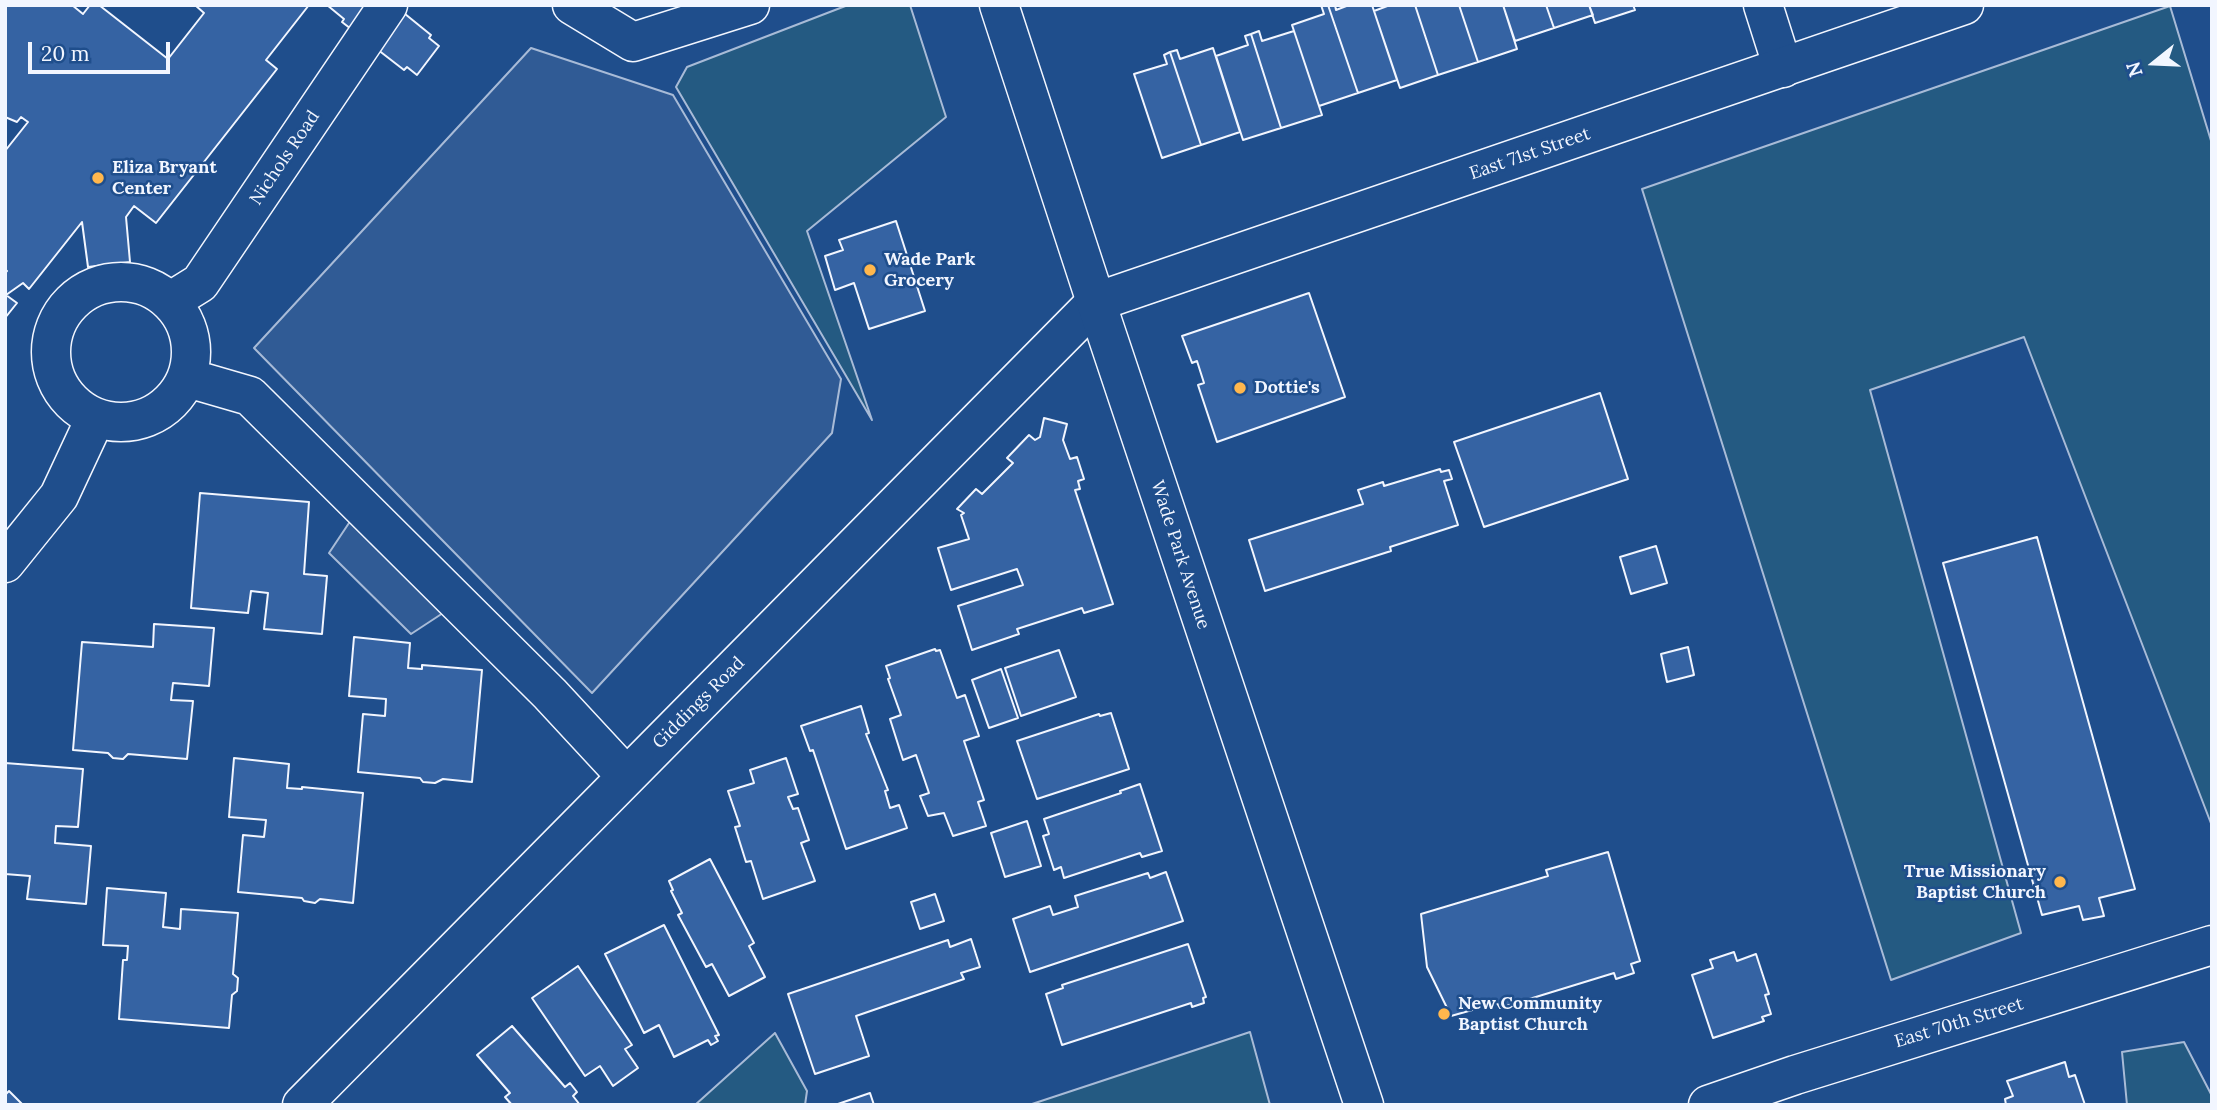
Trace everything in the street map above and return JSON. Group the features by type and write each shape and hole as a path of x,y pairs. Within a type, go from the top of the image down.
{"street":[{"name":"Nichols Road","path":"171,301 200,283 388,5"},
{"path":"572,5 633,43 750,5"},
{"name":"Wade Park Avenue","path":"999,5 1364,1105"},
{"path":"1763,5 1783,68"},
{"name":"East 71st Street","path":"1096,302 1964,5"},
{"path":"121,281 148,286 171,301 187,324 192,351 188,379 173,402 149,418 122,424 95,419 72,404 56,380 51,353 55,326 70,302 93,286 121,281"},
{"name":"Giddings Road","path":"302,1105 1096,302"},
{"path":"188,379 250,396 550,694 626,776"},
{"path":"5,564 59,496 95,419"},
{"name":"East 70th Street","path":"1708,1105 1800,1090 2212,945"}],"shaded area":[{"path":"848,5 910,5 946,117 807,231 872,420 676,87 687,67"},
{"path":"2170,6 2212,144 2212,826 2024,337 1870,390 2021,933 1891,980 1642,189"},
{"path":"531,48 673,95 841,379 832,433 592,693 254,348"},
{"path":"351,520 443,613 411,634 329,553"},
{"path":"1250,1032 1270,1105 1029,1105"},
{"path":"775,1033 807,1091 805,1105 695,1105"},
{"path":"2184,1042 2212,1096 2212,1105 2127,1105 2122,1052"}],"building":[{"name":"Eliza Bryant Center","path":"5,5 72,5 83,14 90,5 99,5 168,59 204,13 195,5 309,5 266,60 277,69 156,223 134,206 126,217 130,262 88,267 82,222 29,289 23,283 6,295 17,303 5,318 5,151 28,122 21,117 17,122 5,117"},
{"path":"327,5 394,5 431,35 429,38 439,46 417,75 407,67 404,70 342,22 344,19"},
{"path":"1321,5 1328,5 1358,93 1319,106 1292,25 1324,14"},
{"path":"1328,5 1335,5 1336,10 1349,5 1372,5 1397,80 1358,93"},
{"path":"1390,5 1415,5 1438,75 1400,88 1374,11"},
{"path":"1415,5 1459,5 1478,62 1438,75"},
{"path":"1459,5 1503,5 1517,49 1478,62"},
{"path":"1503,5 1546,5 1554,28 1515,41"},
{"path":"1546,5 1589,5 1593,15 1554,28"},
{"path":"1589,5 1633,5 1635,10 1595,23"},
{"path":"1259,31 1262,41 1294,31 1322,115 1281,128 1251,34"},
{"path":"1251,34 1281,128 1243,140 1216,56 1248,45 1245,36"},
{"path":"1213,48 1240,132 1201,145 1170,52 1177,50 1180,59"},
{"path":"1170,52 1201,145 1162,158 1134,74 1167,64 1164,55"},
{"name":"Wade Park Grocery","path":"896,221 925,311 869,329 854,283 835,290 825,256 843,250 839,240"},
{"path":"1309,293 1345,397 1217,442 1198,385 1204,383 1197,361 1192,363 1182,336"},
{"path":"1600,393 1628,479 1484,527 1454,442"},
{"path":"1044,418 1067,424 1063,440 1070,459 1077,457 1084,479 1078,481 1080,489 1075,490 1113,604 1084,613 1082,608 1017,629 1019,634 972,650 958,606 1023,585 1017,569 951,590 938,548 969,539 961,515 964,513 957,509 976,489 982,494 1013,463 1007,458 1029,435 1035,440 1040,437"},
{"path":"1440,469 1441,472 1449,470 1452,479 1444,481 1458,525 1390,547 1391,551 1265,591 1249,540 1363,504 1358,490 1383,482 1384,486"},
{"path":"200,493 309,502 304,574 327,576 322,634 264,629 268,593 251,591 248,613 191,608"},
{"path":"2037,537 2135,889 2099,898 2104,916 2083,920 2079,906 2042,915 1943,563"},
{"path":"1656,546 1667,583 1631,594 1620,557"},
{"path":"154,624 214,628 209,686 173,683 171,700 193,701 187,759 128,754 123,759 113,758 108,753 73,750 82,642 153,647"},
{"path":"354,637 410,643 408,668 422,669 422,665 482,670 472,782 443,779 435,783 423,782 420,778 358,772 363,714 385,716 386,699 349,696"},
{"path":"1688,647 1694,675 1667,682 1661,654"},
{"path":"935,649 940,650 957,698 965,695 979,736 964,741 984,800 978,802 986,826 953,836 944,813 928,816 920,796 929,793 916,755 903,760 890,719 901,715 886,666"},
{"path":"1059,650 1076,697 1021,716 1005,668"},
{"path":"1001,669 1018,718 989,728 972,680"},
{"path":"861,706 869,733 866,734 888,790 885,791 890,808 899,805 907,828 846,849 813,750 810,751 801,726"},
{"path":"1111,713 1129,769 1037,799 1017,741 1099,714"},
{"path":"234,758 289,764 287,788 363,793 353,903 320,899 315,903 302,898 238,892 243,835 264,837 266,820 229,817"},
{"path":"786,758 798,794 788,797 793,809 798,808 809,840 801,843 815,881 763,899 751,861 746,862 735,827 740,826 728,791 754,783 750,770"},
{"path":"5,763 83,769 78,827 56,826 55,843 91,846 86,904 27,899 30,876 5,874"},
{"path":"1140,784 1162,851 1142,857 1140,853 1064,878 1061,867 1054,870 1043,836 1049,834 1044,819"},
{"path":"1027,821 1041,866 1005,877 991,833"},
{"path":"1608,852 1640,961 1631,964 1634,973 1616,979 1614,973 1500,1008 1497,1003 1451,1016 1427,967 1421,914 1548,876 1546,870"},
{"path":"710,859 754,943 749,946 765,977 729,996 712,964 706,967 678,915 682,913 669,881"},
{"path":"1166,872 1183,921 1030,972 1013,919 1050,906 1053,915 1078,907 1075,896 1148,873 1150,878"},
{"path":"107,888 166,893 163,927 180,929 181,909 238,913 233,974 238,978 237,991 232,995 229,1028 119,1019 123,960 127,960 128,946 103,945"},
{"path":"935,894 944,921 920,929 911,902"},
{"path":"664,925 719,1035 715,1036 718,1041 711,1045 708,1040 674,1057 659,1025 644,1033 605,954"},
{"path":"971,939 980,967 961,973 964,979 856,1016 869,1056 815,1074 788,994 948,940 950,947"},
{"path":"1188,944 1206,997 1203,998 1204,1003 1192,1007 1191,1003 1062,1045 1046,994 1063,988 1062,985"},
{"path":"1734,952 1737,961 1756,954 1769,994 1765,995 1771,1014 1762,1017 1764,1021 1713,1038 1692,975 1713,968 1710,960"},
{"path":"578,966 632,1045 625,1049 638,1068 613,1086 600,1066 585,1076 532,998"},
{"path":"512,1026 565,1087 570,1083 577,1092 573,1096 580,1105 512,1105 505,1097 510,1093 477,1055"},
{"path":"2065,1062 2069,1077 2075,1075 2085,1105 2006,1105 2005,1099 2013,1096 2007,1081"},
{"path":"9,1091 23,1105 5,1105 5,1095"},
{"path":"870,1093 874,1105 835,1105"}],"place":[{"name":"Eliza Bryant Center","path":"98,178"},
{"name":"Wade Park Grocery","path":"870,270"},
{"name":"Dottie's","path":"1240,388"},
{"name":"True Missionary Baptist Church","path":"2060,882"},
{"name":"New Community Baptist Church","path":"1444,1014"}]}
